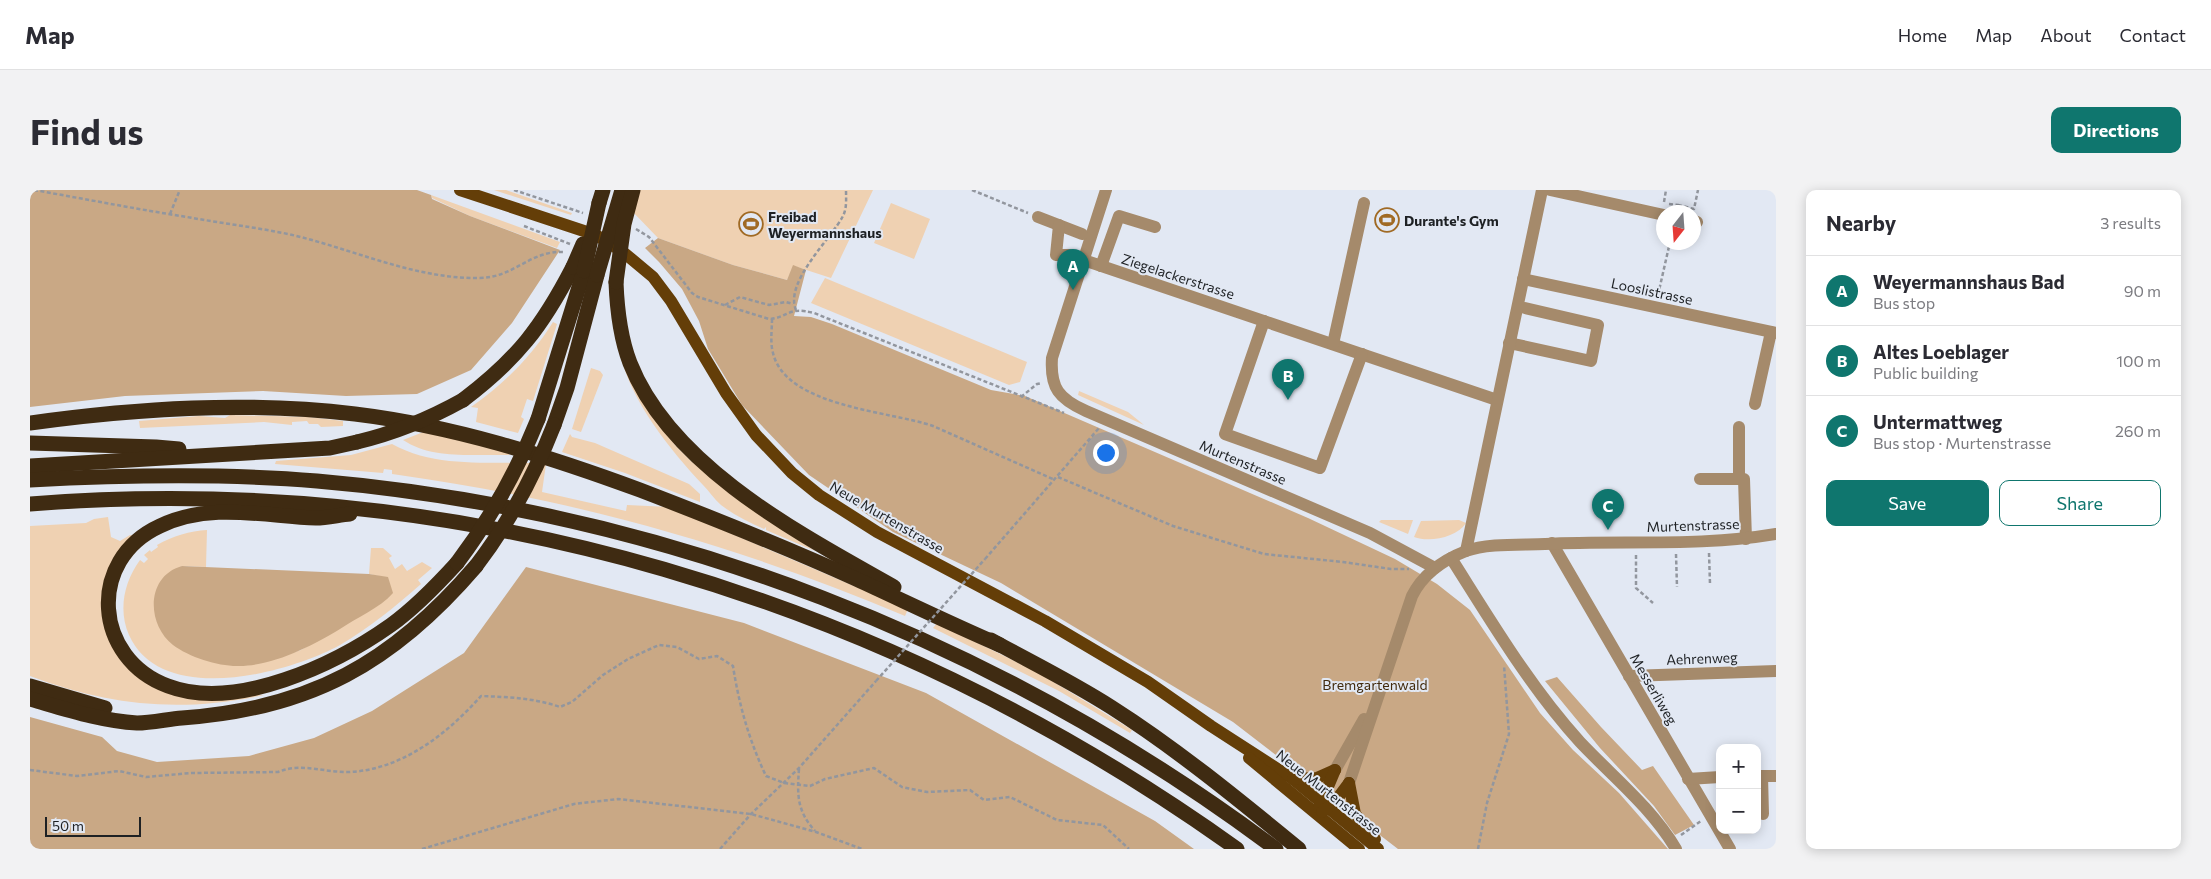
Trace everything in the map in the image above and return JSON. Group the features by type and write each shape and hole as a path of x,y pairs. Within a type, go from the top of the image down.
{"highway":[{"path":"30,466 330,448 407,428 439,414 463,400 495,376 520,350 581,266 622,190"},
{"path":"633,190 624,224 616,282 624,343 641,386 667,426 702,462 738,491 818,542 1000,645 1057,675 1112,708 1202,772 1299,849"},
{"path":"372,511 318,518 231,511 197,515 160,525 133,544 122,556 112,578 108,596 108,611 111,627 117,642 137,668 152,679 169,687 207,693 248,689 318,666 365,642 416,605 457,563 500,501 523,455 538,419 581,266 601,204"},
{"path":"30,699 102,718 138,723 244,712 280,703 343,677 375,659 428,618 476,566 515,510 531,478 554,425 567,388 581,266"},
{"path":"30,423 152,410 254,408 356,414 440,429 547,458 676,504 798,553 1000,645"},
{"path":"30,443 156,447 220,454"},
{"path":"30,480 120,476 205,476 268,478 359,486 432,495 532,512 613,530 680,549 839,603 927,641 1006,679 1068,712 1137,754 1220,808 1276,849"},
{"path":"30,504 219,498 335,506 460,523 525,535 606,554 707,582 830,625 932,669 1026,716 1115,768 1178,808 1237,849"},
{"path":"30,686 106,708 181,718"}],"main road":[{"path":"460,190 596,235"},
{"name":"Neue Murtenstrasse","path":"596,235 623,252 652,277 671,300 716,379 746,422 768,448 805,484 847,514 884,536 1090,646 1148,682 1294,780 1378,849"},
{"name":"Neue Murtenstrasse","path":"1211,726 1358,849"},
{"path":"1294,780 1317,778 1335,770"},
{"path":"1317,816 1325,805 1335,770"},
{"path":"1325,805 1339,797 1349,783"},
{"path":"1349,783 1350,799 1355,814 1382,849"}],"street":[{"path":"596,235 601,204 610,190"},
{"path":"1083,260 1106,190"},
{"path":"1466,551 1542,190"},
{"path":"1550,190 1656,207"},
{"path":"1333,344 1364,203"},
{"path":"1101,266 1119,216 1155,227"},
{"path":"1038,217 1082,234"},
{"name":"Ziegelackerstrasse","path":"1059,225 1056,255 1083,260 1497,400"},
{"name":"Murtenstrasse","path":"1083,260 1054,348 1052,374 1054,386 1062,397 1073,406 1086,412 1370,533 1435,568"},
{"name":"Looslistrasse","path":"1523,279 1773,333"},
{"path":"1509,343 1591,360 1598,325 1525,308"},
{"path":"1264,321 1225,434 1320,468 1362,354"},
{"path":"1755,404 1773,333"},
{"path":"1739,427 1739,479"},
{"path":"1700,479 1744,479 1746,538"},
{"name":"Murtenstrasse","path":"1349,783 1412,596 1424,578 1451,558 1466,551 1496,547 1552,543 1746,538 1776,534"},
{"name":"Messerliweg","path":"1552,543 1730,849"},
{"path":"1451,558 1502,638 1548,704 1580,742 1656,820 1674,846"},
{"name":"Aehrenweg","path":"1629,676 1776,671"},
{"name":"Murtenstrasse","path":"1335,770 1380,688"},
{"path":"1761,776 1776,776"},
{"path":"1688,779 1716,777"},
{"path":"1761,789 1763,814"}],"path":[{"path":"34,190 286,234 405,268 443,275 480,278 512,271 537,255 547,252 581,266"},
{"path":"514,190 601,204"},
{"path":"796,310 793,304 794,294 813,255 842,217 846,208 846,190"},
{"path":"972,190 1038,217"},
{"path":"1664,205 1666,190"},
{"path":"1695,205 1698,190"},
{"path":"170,214 179,192"},
{"path":"633,228 648,238 695,295 772,319 796,310 831,318 1061,414 1086,412"},
{"path":"1657,301 1668,250"},
{"path":"725,305 740,297 768,305 786,302 793,304"},
{"path":"772,319 771,337 773,354 780,370 793,382 808,391 858,409 914,419 1055,480"},
{"path":"1021,397 1037,384"},
{"path":"720,849 751,814 799,768 1058,477 1106,420"},
{"path":"1058,477 1173,526 1264,554 1391,569 1435,568"},
{"path":"1709,553 1710,584"},
{"path":"1636,555 1636,588 1653,603"},
{"path":"1676,555 1677,587"},
{"path":"1478,849 1487,802 1509,734 1502,638"},
{"path":"30,770 77,776 119,771 146,777 191,773 278,772 291,767 350,772 379,767 401,759 437,738 464,715 481,696 512,697 546,702 560,707 572,702 603,675 628,659 658,645 677,647 699,659 717,656 733,666 738,700 751,743 766,776 784,783 810,786 825,779 874,768 902,787 928,792 970,790 984,800 1010,798 1057,820 1102,825 1130,849"},
{"path":"799,768 800,808 816,832"},
{"path":"422,849 574,804 597,801 643,801 751,814 816,832 862,849"},
{"path":"1674,846 1695,825"}],"shaded area":[{"path":"494,190 506,190 572,213 571,215"},
{"name":"Freibad Weyermannshaus","path":"637,190 873,190 831,278 794,266 787,280 733,265 658,238 631,210"},
{"path":"431,195 560,242 557,248 470,216 432,198"},
{"path":"891,203 930,219 914,259 874,243"},
{"path":"825,278 1027,362 1020,382 1009,385 811,303"},
{"path":"553,322 557,324 533,401 527,399 521,417 524,419 518,433 476,422 478,408 471,407 495,389 527,358"},
{"path":"620,353 634,388 675,445 729,493 815,551 766,530 766,527 764,529 747,521 718,503 653,424 633,389"},
{"path":"591,368 600,371 603,375 581,432 572,429"},
{"path":"1079,391 1128,412 1144,425 1078,395"},
{"path":"230,415 309,417 343,421 343,426 321,427 318,424 309,424 307,421 292,422 292,425 264,422 140,428 139,421 199,416 225,418"},
{"path":"426,431 510,452 509,455 454,455 427,451 403,440"},
{"path":"570,434 572,437 595,443 689,484 700,494 700,502 625,473 562,452"},
{"path":"392,444 429,458 448,461 546,464 542,492 626,511 627,505 669,507 908,609 905,616 781,568 719,547 594,512 465,485 392,474 392,470 384,469 383,473 275,464 276,461 351,455"},
{"path":"108,517 111,537 120,541 130,535 133,536 102,615 109,639 122,662 145,682 167,693 264,695 204,704 145,704 88,694 30,676 30,526 86,523 94,519"},
{"path":"1381,520 1413,520 1408,534 1379,522"},
{"path":"1459,520 1466,523 1456,532 1443,538 1420,539 1414,537 1421,521"},
{"path":"207,530 206,567 182,566 158,589 155,601 157,622 238,666 260,663 301,650 389,597 388,578 369,574 371,548 383,548 392,556 389,558 395,569 402,564 407,571 422,562 432,568 418,580 421,584 382,617 340,645 317,656 258,674 227,678 196,677 168,671 145,657 129,635 123,606 124,596 134,569 140,560 144,563 148,559 144,555 169,539"},
{"path":"937,623 1039,673 1132,730 1130,733 1059,691 933,628"}],"green space":[{"path":"30,190 417,190 431,195 432,199 470,216 560,250 512,323 471,370 417,394 346,396 263,391 125,396 30,407"},
{"name":"Bremgartenwald","path":"658,238 733,265 787,280 793,265 806,270 794,316 811,317 832,324 991,390 1025,396 1308,518 1395,559 1437,584 1470,610 1540,713 1573,750 1619,793 1668,849 1398,849 1233,722 1001,583 893,532 809,475 742,405 708,349 699,321 682,289 645,248"},
{"path":"182,566 369,574 388,577 393,593 375,608 329,636 291,654 264,663 229,666 204,660 173,645 164,636 158,625 154,613 156,590 170,571"},
{"path":"526,567 744,623 926,693 1155,821 1194,849 30,849 30,717 102,737 117,751 157,762 249,756 314,738 372,711 464,653"},
{"path":"1557,677 1642,770 1653,766 1694,825 1675,835 1654,806 1600,748 1545,681"}],"place":[{"name":"Durante's Gym","path":"1387,220"},
{"name":"Freibad Weyermannshaus","path":"751,224"},
{"name":"Weyermannshaus Bad","path":"1073,290"},
{"name":"Altes Loeblager","path":"1288,400"},
{"name":"Untermattweg","path":"1608,530"}]}
